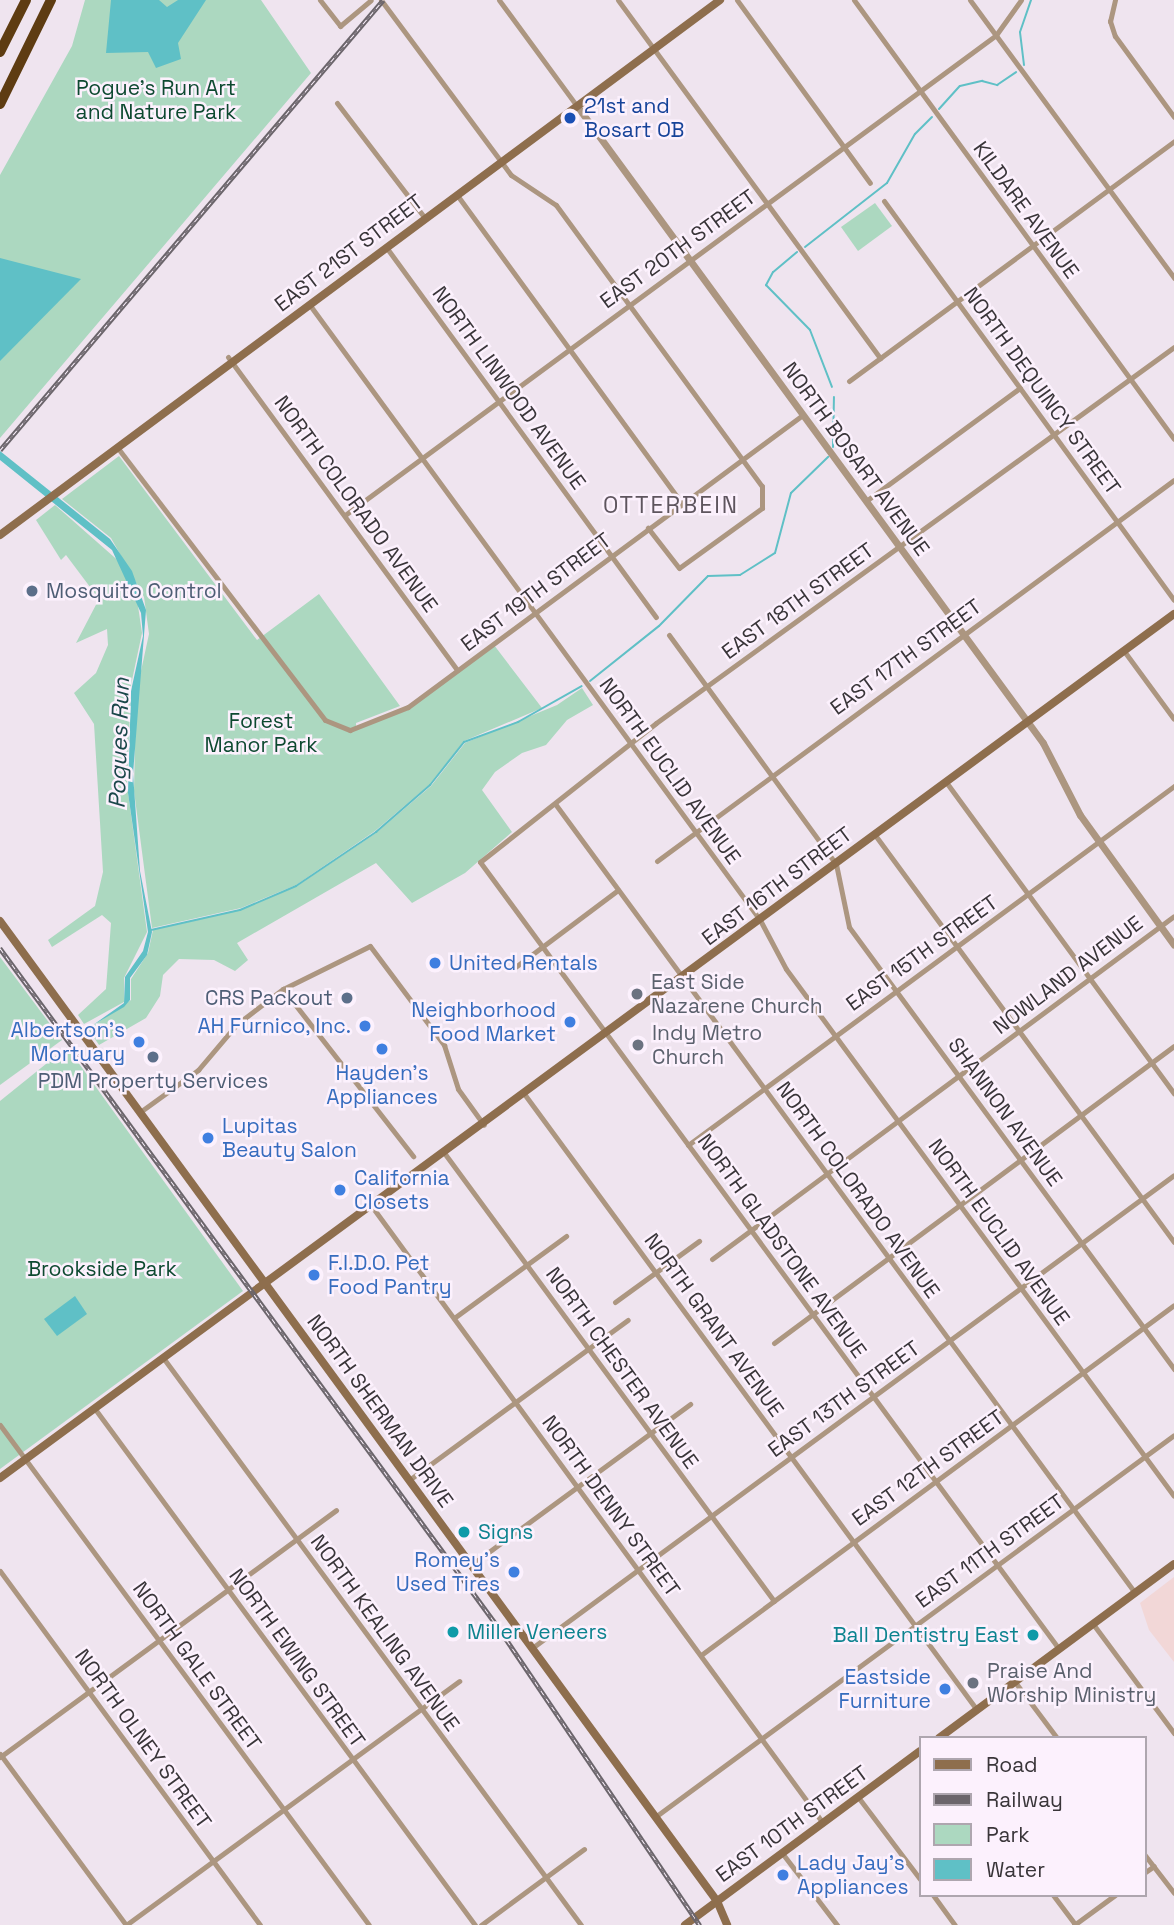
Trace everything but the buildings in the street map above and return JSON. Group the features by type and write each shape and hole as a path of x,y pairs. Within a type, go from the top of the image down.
{"highway":[{"path":"0,52 26,0"},
{"path":"0,104 51,0"}],"main road":[{"name":"EAST 21ST STREET","path":"0,535 230,359 309,304 720,0"},
{"name":"EAST 16TH STREET","path":"0,1478 373,1208 1174,614"},
{"name":"NORTH SHERMAN DRIVE","path":"0,921 717,1901 727,1925"},
{"path":"942,1736 1174,1564"},
{"name":"EAST 10TH STREET","path":"685,1925 918,1752"}],"street":[{"path":"320,0 340,26 371,0"},
{"path":"381,0 516,181 554,203 743,459 765,499 762,508 683,566 674,566 648,528"},
{"name":"NORTH BOSART AVENUE","path":"499,0 1027,722 1098,842 1174,945"},
{"path":"618,0 880,358"},
{"path":"737,0 870,183"},
{"name":"KILDARE AVENUE","path":"853,0 1174,439"},
{"path":"970,0 1174,278"},
{"name":"EAST 20TH STREET","path":"345,515 996,35 1021,0"},
{"path":"1115,0 1111,15 1115,36 1174,117"},
{"path":"337,103 425,218"},
{"path":"849,381 1174,141"},
{"path":"457,195 682,504"},
{"name":"NORTH DEQUINCY STREET","path":"884,201 1174,600"},
{"name":"NORTH LINWOOD AVENUE","path":"386,247 656,617"},
{"name":"NORTH EUCLID AVENUE","path":"309,304 760,920 786,969 1174,1496"},
{"name":"EAST 18TH STREET","path":"480,862 707,687 1174,347"},
{"name":"NORTH COLORADO AVENUE","path":"230,359 457,670"},
{"path":"866,501 1020,388"},
{"name":"EAST 19TH STREET","path":"117,447 325,720 341,729 408,707 802,415"},
{"name":"EAST 17TH STREET","path":"657,861 1174,480"},
{"path":"669,635 836,864"},
{"path":"1124,651 1174,719"},
{"path":"946,782 1174,1093"},
{"name":"EAST 15TH STREET","path":"688,1145 1174,786"},
{"name":"NORTH COLORADO AVENUE","path":"556,805 1135,1593"},
{"path":"875,835 1174,1242"},
{"name":"NORTH GLADSTONE AVENUE","path":"480,862 1059,1649"},
{"name":"SHANNON AVENUE","path":"836,864 848,924 1174,1368"},
{"path":"514,968 618,890"},
{"name":"NOWLAND AVENUE","path":"712,1259 1174,916"},
{"path":"141,1112 194,1073 237,1024 283,989 370,946 444,1045 458,1089 484,1125"},
{"path":"283,989 413,1156"},
{"path":"774,1343 1174,1046"},
{"name":"NORTH GRANT AVENUE","path":"525,1095 977,1710"},
{"name":"NORTH CHESTER AVENUE","path":"445,1154 774,1601"},
{"name":"EAST 13TH STREET","path":"532,1648 1174,1175"},
{"name":"NORTH DENNY STREET","path":"373,1208 823,1823"},
{"path":"454,1318 566,1236"},
{"path":"615,1303 699,1241"},
{"name":"EAST 12TH STREET","path":"701,1656 1174,1305"},
{"path":"409,1480 628,1320"},
{"name":"NORTH KEALING AVENUE","path":"164,1359 581,1925"},
{"path":"471,1564 690,1404"},
{"name":"NORTH EWING STREET","path":"94,1409 475,1925"},
{"name":"NORTH GALE STREET","path":"0,1425 369,1925"},
{"name":"EAST 11TH STREET","path":"655,1817 1174,1435"},
{"path":"336,1510 1,1756 126,1925 459,1681"},
{"name":"NORTH OLNEY STREET","path":"0,1571 261,1925"},
{"path":"1093,1625 1174,1733"},
{"path":"1015,1682 1056,1736"},
{"path":"858,1797 918,1876"},
{"path":"481,1925 584,1849"},
{"path":"782,1853 836,1925"},
{"path":"1146,1856 1174,1893"},
{"path":"1146,1872 1154,1866"},
{"path":"934,1897 955,1925"},
{"path":"1054,1897 1075,1925 1112,1897"}],"shaded area":[{"path":"1174,1577 1174,1662 1149,1630 1140,1603"}],"green space":[{"name":"Pogue's Run Art and Nature Park","path":"85,0 261,0 311,73 0,438 0,175 72,46"},
{"path":"875,203 892,226 858,251 841,227"},
{"name":"Forest Manor Park","path":"119,456 257,640 319,594 400,706 356,723 356,729 405,711 494,645 542,708 464,741 429,785 375,831 296,885 241,908 152,928 134,791 136,694 149,634 144,597 111,538 62,499"},
{"path":"55,505 122,564 137,599 142,633 131,685 127,785 147,932 124,978 124,1002 84,1024 78,1015 106,989 111,923 102,915 52,947 48,940 95,906 103,872 94,724 74,693 96,673 108,645 107,629 76,643 99,599 66,555 61,560 36,520"},
{"path":"582,688 593,705 567,720 546,745 522,753 495,772 482,790 512,832 465,873 412,903 376,863 237,943 248,960 235,971 214,960 179,959 163,975 160,996 146,1018 99,1045 88,1029 131,1000 131,979 148,953 153,930 241,910 297,886 376,833 431,786 465,743 557,705"},
{"path":"0,957 62,1040 0,1085"},
{"name":"Brookside Park","path":"67,1047 243,1291 0,1469 0,1101"}],"water":[{"path":"111,0 159,0 167,7 178,0 206,0 178,43 181,59 156,68 148,52 106,53"},
{"path":"0,258 81,279 0,361"},
{"path":"0,451 110,539 132,571 146,610 133,774 140,871 152,932 147,955 130,978 130,1000 124,1007 93,1025 124,1003 125,977 143,951 148,932 128,793 131,691 143,636 141,613 112,550 0,460"},
{"path":"75,1296 87,1314 57,1336 44,1319"}],"waterway":[{"path":"1024,65 1020,32 1031,0"},
{"path":"939,109 960,86 982,81 997,85 1016,72"},
{"path":"805,247 887,183 915,134 932,117"},
{"path":"797,252 773,272 766,285 810,330 832,387"},
{"path":"833,447 834,397"},
{"path":"590,681 659,626 708,576 740,575 775,553 791,493 828,457"},
{"path":"151,930 240,910 296,886 376,832 430,785 464,742 518,722 582,686"}],"railway":[{"path":"0,450 383,0"},
{"path":"0,948 496,1624 700,1925"}],"place":[{"name":"21st and Bosart OB","path":"570,118"},
{"name":"Mosquito Control","path":"32,591"},
{"name":"United Rentals","path":"435,963"},
{"name":"East Side Nazarene Church","path":"637,994"},
{"name":"CRS Packout","path":"347,998"},
{"name":"Neighborhood Food Market","path":"570,1022"},
{"name":"AH Furnico, Inc.","path":"365,1026"},
{"name":"Albertson's Mortuary","path":"139,1042"},
{"name":"Indy Metro Church","path":"638,1045"},
{"name":"Hayden's Appliances","path":"382,1049"},
{"name":"PDM Property Services","path":"153,1057"},
{"name":"Lupitas Beauty Salon","path":"208,1138"},
{"name":"California Closets","path":"340,1190"},
{"name":"F.I.D.O. Pet Food Pantry","path":"314,1275"},
{"name":"Signs","path":"464,1532"},
{"name":"Romey's Used Tires","path":"514,1572"},
{"name":"Miller Veneers","path":"453,1632"},
{"name":"Ball Dentistry East","path":"1033,1635"},
{"name":"Praise And Worship Ministry","path":"973,1683"},
{"name":"Eastside Furniture","path":"945,1689"},
{"name":"Lady Jay's Appliances","path":"783,1875"}],"district":[{"name":"OTTERBEIN","path":"671,505"}],"water label":[{"name":"Pogues Run","path":"119,743"}]}
